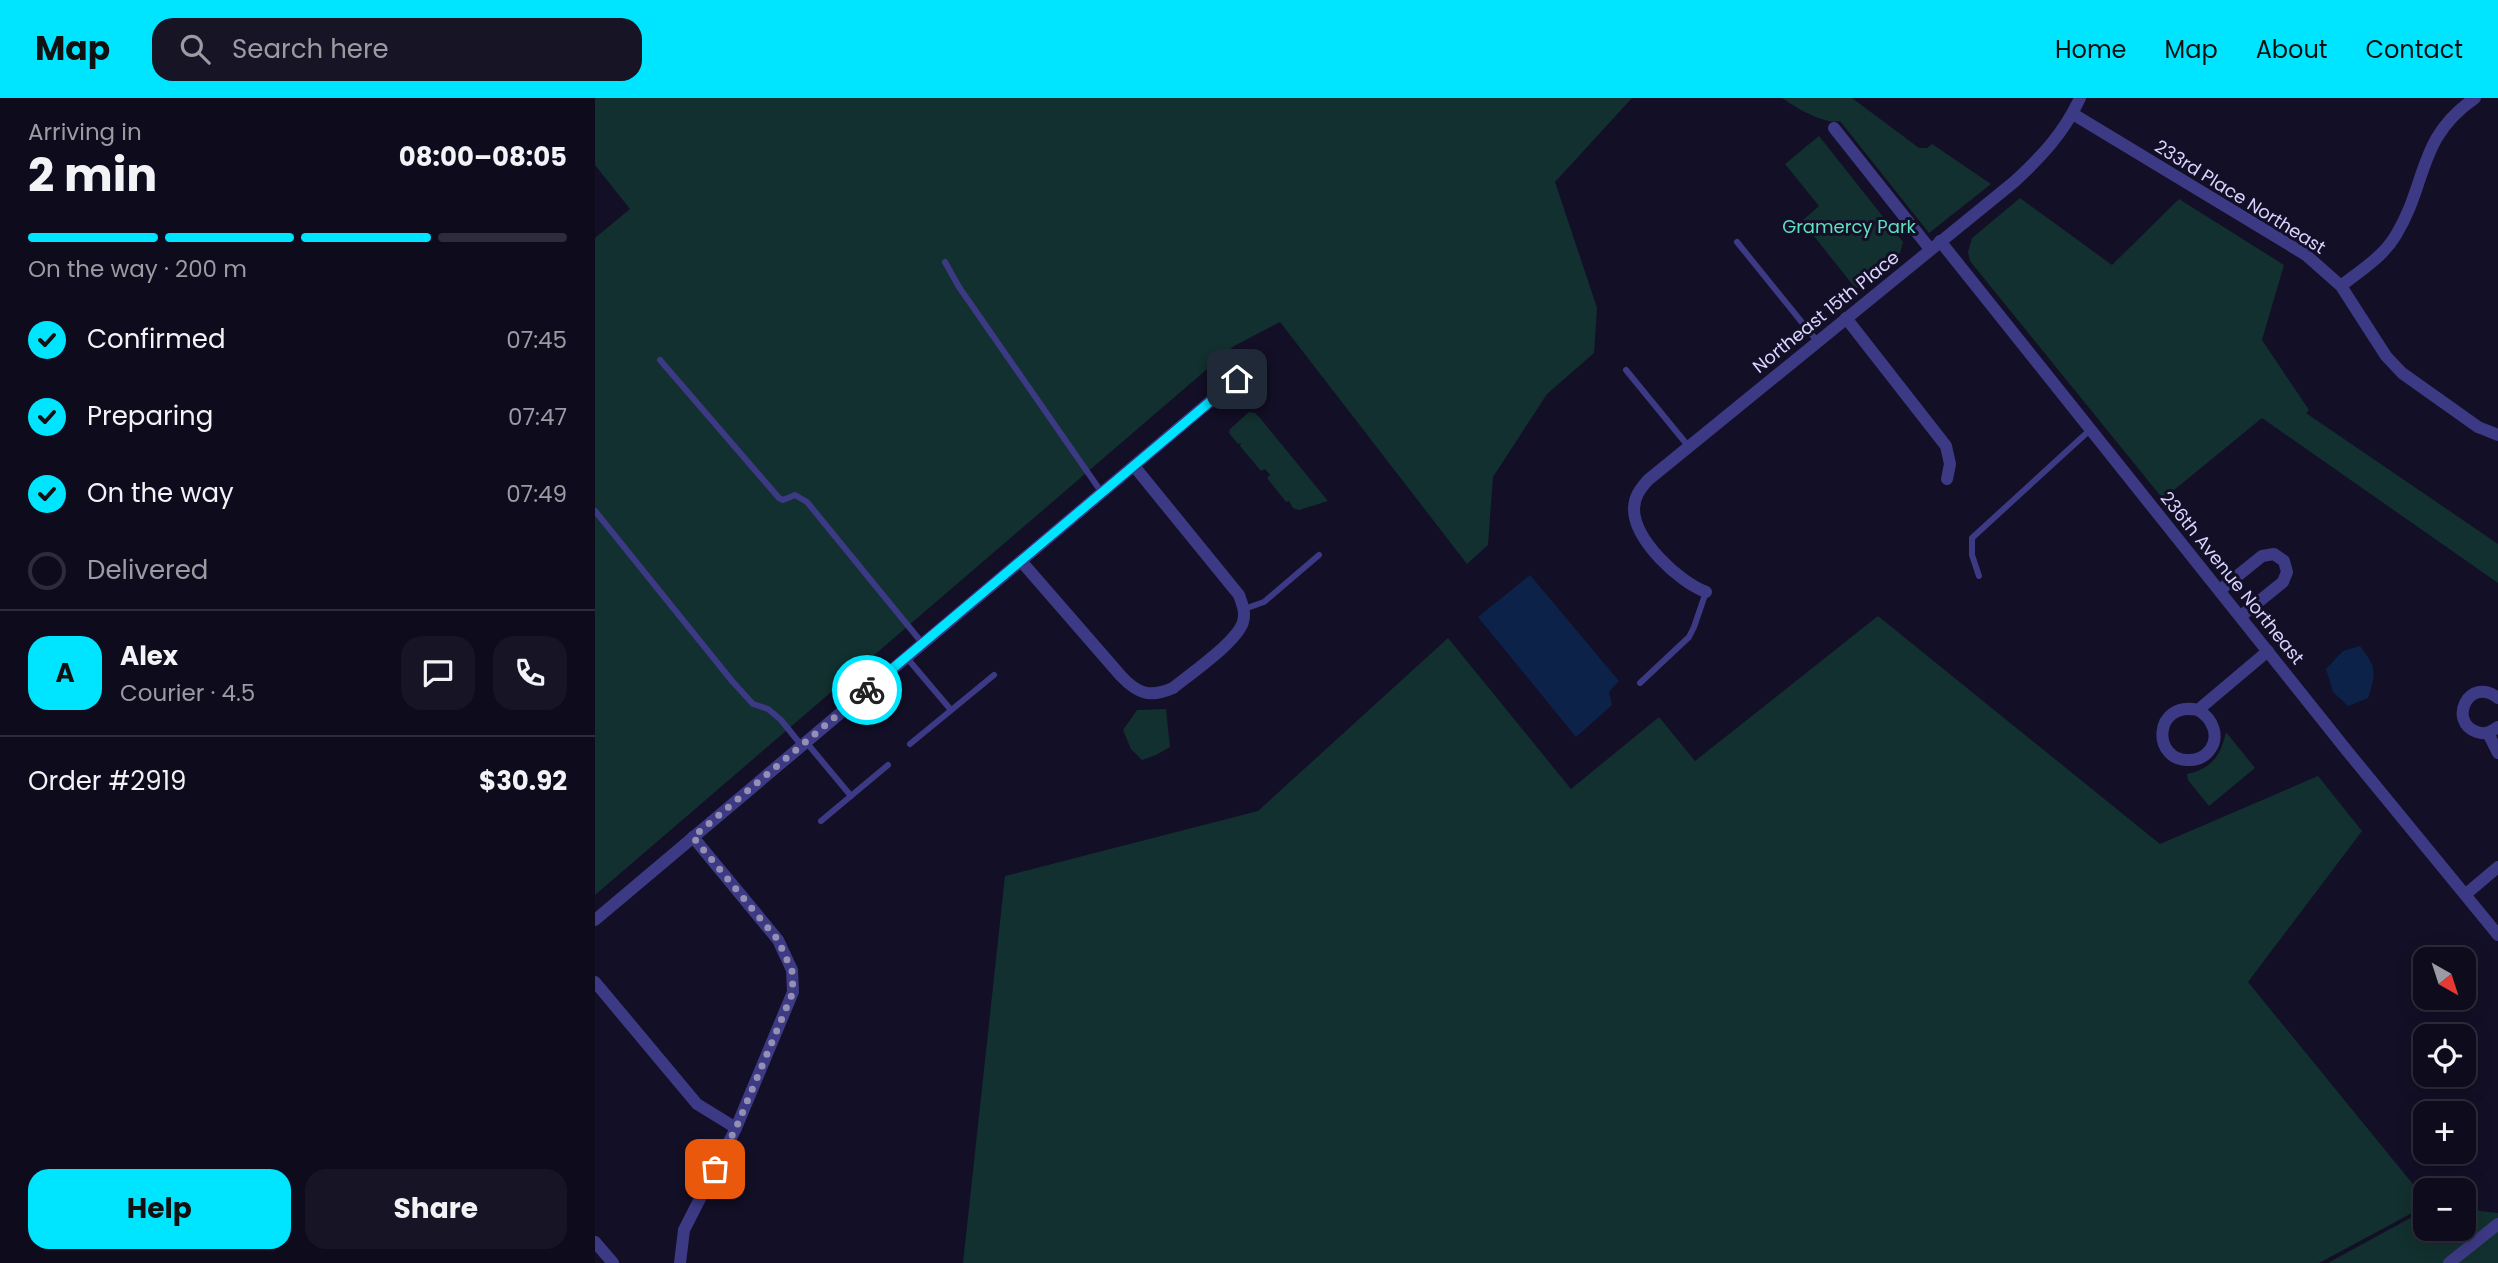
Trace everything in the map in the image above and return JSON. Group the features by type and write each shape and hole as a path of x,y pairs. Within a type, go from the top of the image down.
{"street":[{"name":"Northeast 15th Place","path":"1706,592 1676,576 1640,531 1636,524 1634,508 1637,492 1648,480 2040,158 2073,114 2080,98"},
{"path":"2341,286 2384,253 2408,212 2431,144 2459,109 2475,98"},
{"name":"233rd Place Northeast","path":"2073,114 2307,256 2341,286 2386,356 2402,373 2478,427 2498,435"},
{"name":"236th Avenue Northeast","path":"1835,128 2091,429 2348,752 2498,935"},
{"path":"1846,318 1946,446 1950,464 1947,479"},
{"path":"595,920 1251,367"},
{"path":"1021,561 1132,688 1145,693 1161,693 1173,688 1237,635 1244,621 1244,609 1239,595 1134,466"},
{"path":"2220,590 2262,556 2274,554 2284,561 2287,572 2283,582 2241,616"},
{"path":"2197,710 2268,651"},
{"path":"2498,698 2486,692 2478,692 2463,706 2464,720 2468,726 2480,733 2493,730 2498,753"},
{"path":"2189,708 2197,710 2205,714 2214,727 2213,744 2203,757 2195,760 2179,759 2166,749 2163,725 2173,712 2189,708"},
{"path":"680,1263 684,1230 736,1128 793,992 792,971 778,940 693,837"},
{"path":"2466,894 2498,867"},
{"path":"595,982 698,1104 736,1128"},
{"path":"2449,1263 2498,1224"},
{"path":"595,1242 613,1263"}],"lane":[{"path":"1737,242 1817,342"},
{"path":"945,262 959,287 1102,493"},
{"path":"660,360 779,498 783,500 795,495 807,502 923,644"},
{"path":"1626,370 1689,447"},
{"path":"1979,576 1972,555 1972,538 2091,429"},
{"path":"595,511 732,681 753,704 768,709 781,720 851,796"},
{"path":"1244,609 1265,602 1319,555"},
{"path":"1640,683 1689,636 1695,627 1706,592"},
{"path":"906,657 951,710"},
{"path":"910,744 994,675"},
{"path":"821,821 888,765"}],"green space":[{"path":"595,98 1632,98 1555,182 1597,308 1594,353 1547,394 1493,477 1488,545 1467,564 1280,322 1234,346 595,895 595,238 630,209 595,165"},
{"path":"1782,98 1852,98 1919,148 1927,148 1932,144 1991,184 1929,233 1840,121 1818,118"},
{"name":"Gramercy Park","path":"1819,136 1903,242 1900,253 1856,289 1802,221 1819,206 1785,164"},
{"path":"2020,198 2112,265 2179,199 2284,265 2262,340 2309,410 2306,413 2498,544 2498,583 2262,418 2163,499 1970,261 1968,252 1972,238"},
{"path":"1249,412 1260,418 1328,501 1299,510 1293,508 1289,501 1286,502 1267,478 1270,475 1265,469 1261,471 1240,446 1241,443 1238,444 1229,433"},
{"path":"1878,616 2160,844 2318,776 2362,831 2248,982 2413,1184 2413,1212 2319,1263 963,1263 1005,876 1258,811 1448,638 1571,789 1659,717 1695,761"},
{"path":"1166,709 1170,747 1142,760 1131,749 1123,730 1137,710"},
{"path":"2226,732 2255,768 2209,806 2188,780 2187,774 2203,769 2214,760"},
{"path":"2476,1210 2498,1213 2498,1263 2328,1263 2413,1217 2413,1241 2476,1241"}],"water":[{"path":"1530,575 1619,681 1609,692 1612,705 1576,737 1478,617"},
{"path":"2360,646 2372,665 2373,682 2368,698 2348,706 2333,692 2326,669 2343,651"}],"way so far":[{"path":"715,1169 736,1128 793,992 792,971 778,940 693,837 867,690"}],"route":[{"path":"867,690 1237,379"}]}
